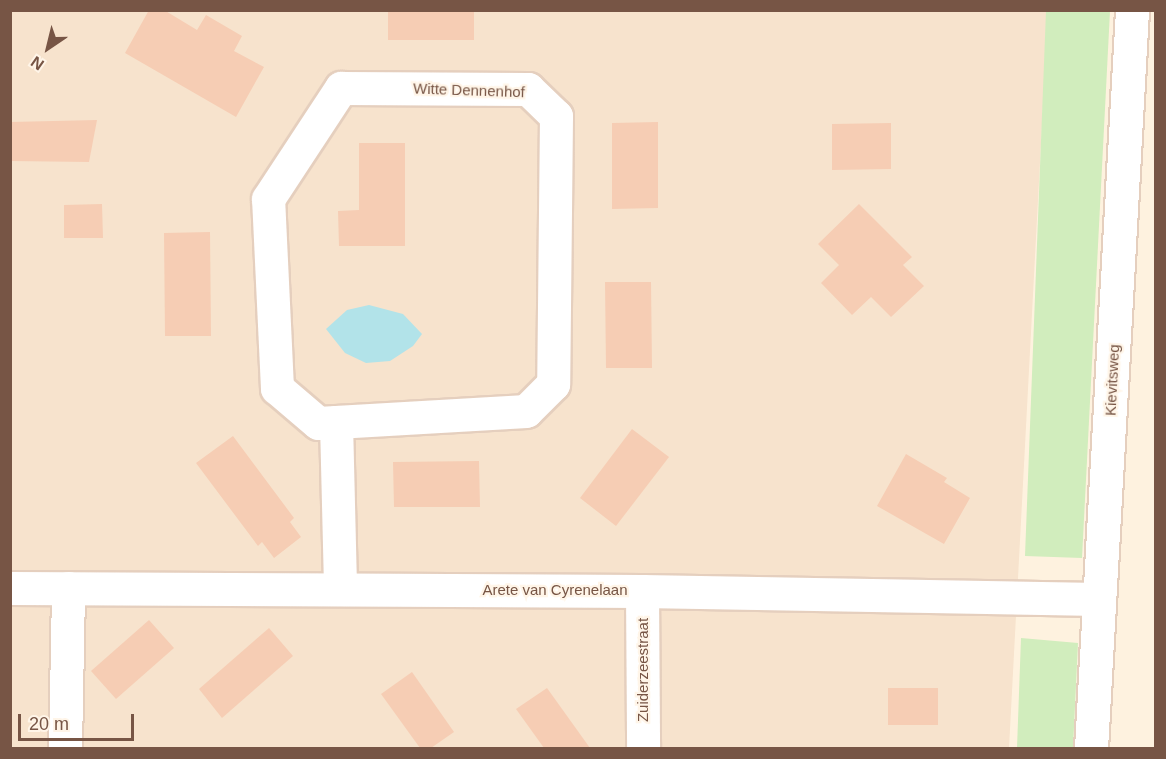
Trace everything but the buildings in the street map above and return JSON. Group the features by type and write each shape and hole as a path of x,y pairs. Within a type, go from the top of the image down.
{"street":[{"name":"Kievitsweg","path":"1091,748 1132,10"},
{"name":"Witte Dennenhof","path":"341,88 528,88 556,116 553,384 526,411 336,422 318,423 277,388 268,199 341,88"},
{"path":"336,422 340,589"},
{"name":"Arete van Cyrenelaan","path":"10,588 642,591 1099,599"},
{"path":"65,748 68,588"},
{"name":"Zuiderzeestraat","path":"642,591 643,748"}],"shaded area":[{"path":"10,11 1048,11 1009,748 11,748"}],"green space":[{"path":"1046,11 1110,11 1082,558 1025,556"},
{"path":"1021,638 1078,643 1073,748 1017,748"}],"water":[{"path":"369,305 403,314 422,334 413,346 390,361 366,363 345,353 326,329 347,310"}]}
